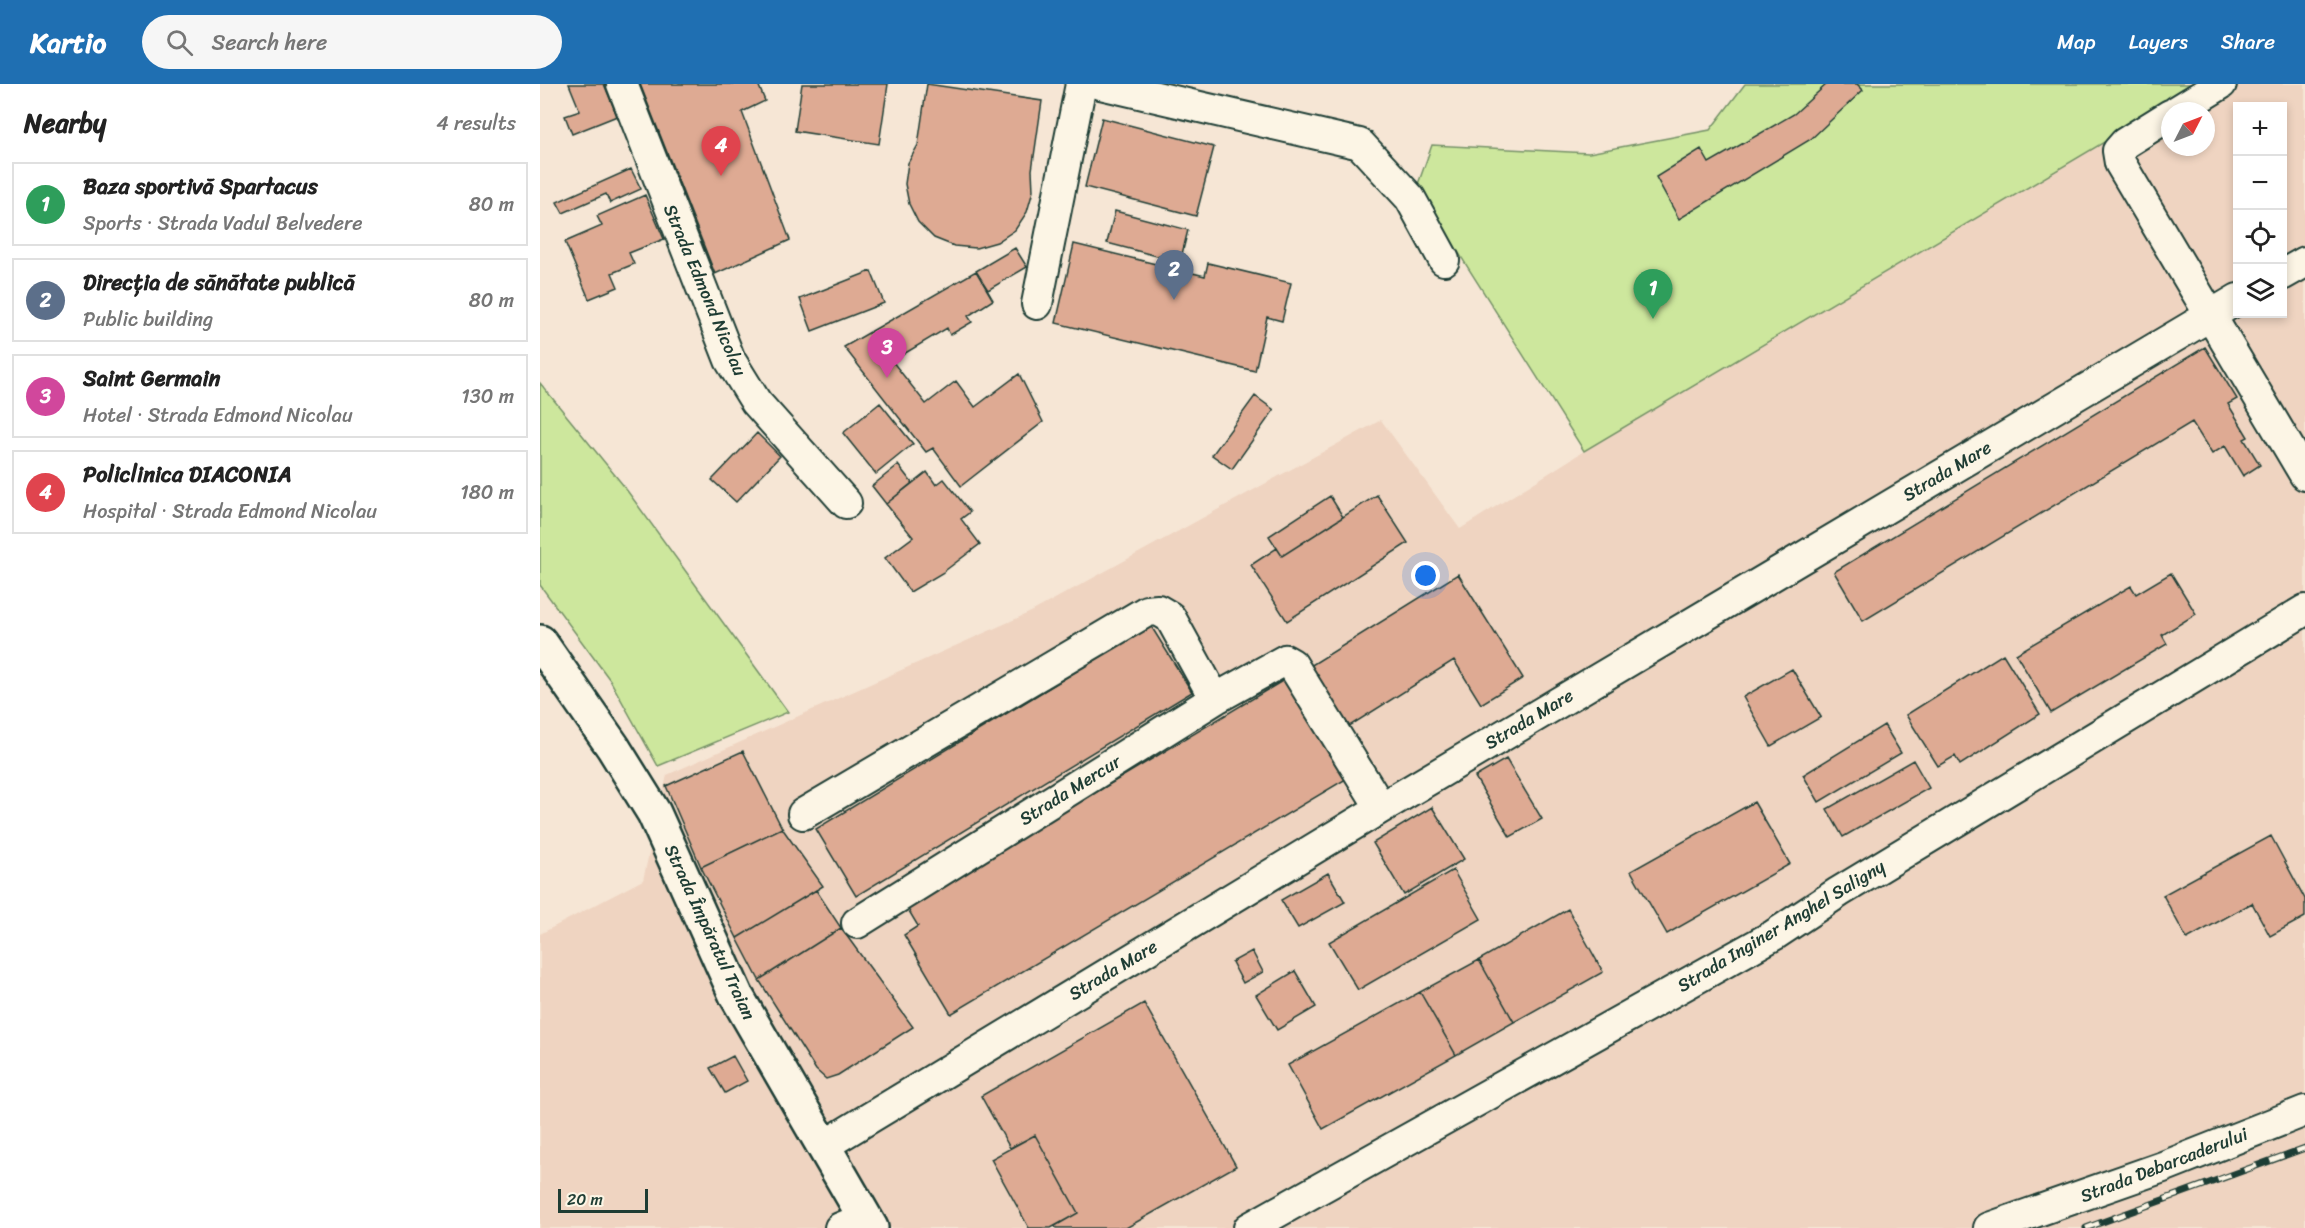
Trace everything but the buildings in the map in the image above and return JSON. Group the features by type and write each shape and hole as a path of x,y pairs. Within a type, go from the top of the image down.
{"street":[{"name":"Strada Edmond Nicolau","path":"622,84 730,360 756,402 846,503"},
{"path":"1037,304 1081,84"},
{"path":"1100,84 1360,144 1410,198 1444,260"},
{"path":"2192,102 2221,84"},
{"path":"2161,121 2125,143 2118,151 2120,163 2305,475"},
{"path":"2287,273 2305,262"},
{"name":"Strada Mare","path":"825,1145 1381,808 2233,303"},
{"path":"803,814 1147,611 1158,610 1170,617 1215,699"},
{"name":"Strada Inginer Anghel Saligny","path":"1249,1228 1774,935 1839,892 2305,610"},
{"name":"Strada Împăratul Traian","path":"540,642 613,747 654,813 736,995 825,1145 858,1225"},
{"name":"Strada Mercur","path":"856,923 1215,699 1285,660 1292,664 1381,808"},
{"name":"Strada Debarcaderului","path":"1989,1228 2163,1167 2305,1111"}],"shaded area":[{"path":"2202,84 2305,84 2305,1228 540,1228 540,934 643,880 667,775 1031,612 1381,420 1460,529 1584,451 2161,108 2161,156 2215,156 2215,102 2172,102"}],"green space":[{"path":"1745,84 2202,84 2172,102 2161,102 2161,108 1584,451 1417,187 1432,145 1589,153 1710,130"},
{"path":"540,383 623,485 788,712 658,766 610,680 540,585"}],"railway":[{"path":"2086,1228 2305,1148"}],"place":[{"name":"Policlinica DIACONIA","path":"721,176"},
{"name":"Direcția de sănătate publică","path":"1174,300"},
{"name":"Baza sportivă Spartacus","path":"1653,319"},
{"name":"Saint Germain","path":"887,378"}]}
